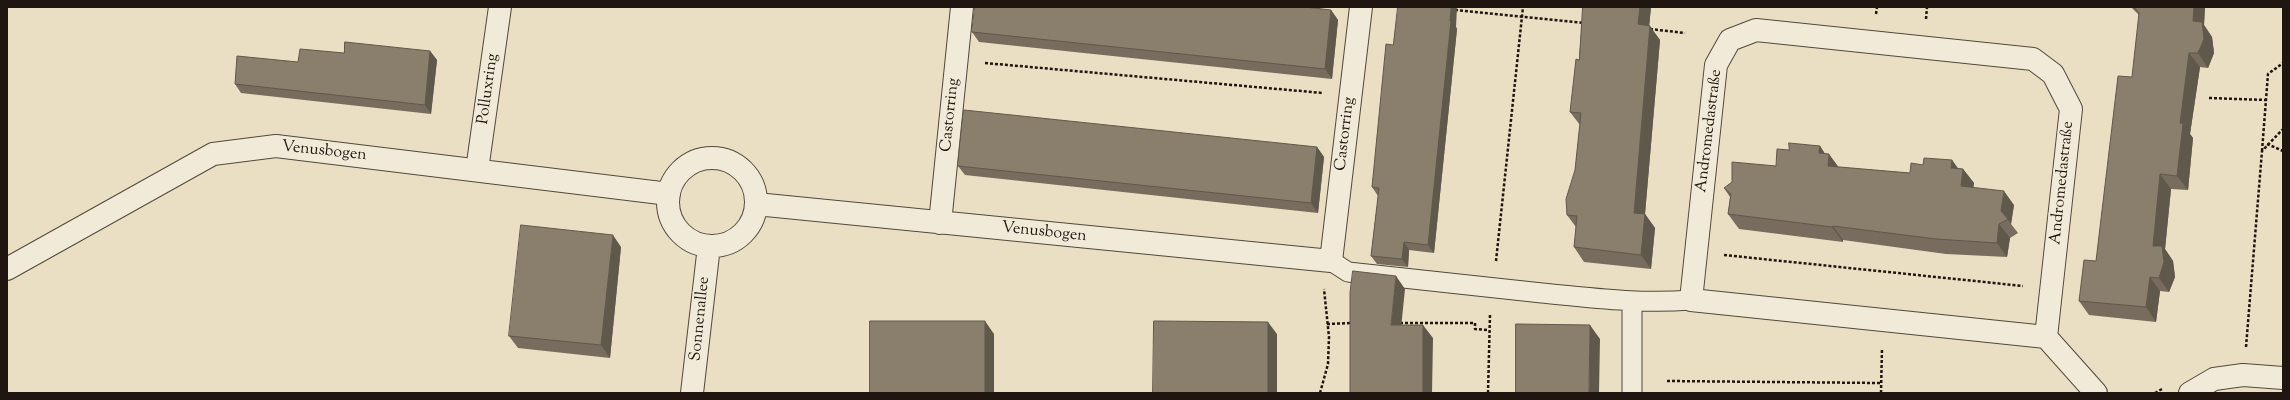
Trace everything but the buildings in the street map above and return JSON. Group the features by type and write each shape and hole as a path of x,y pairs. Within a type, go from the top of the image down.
{"street":[{"name":"Polluxring","path":"477,170 500,7"},
{"name":"Castorring","path":"940,222 962,7"},
{"name":"Castorring","path":"1331,262 1361,7"},
{"name":"Andromedastraße","path":"1691,300 1716,65 1730,40 1756,30 1873,42 2033,59 2053,74 2071,109 2046,337"},
{"name":"Venusbogen","path":"7,269 213,154 276,146 669,194"},
{"path":"717,158 735,165 750,178 755,190 756,204 753,217 741,234 723,244 709,246 695,242 682,234 673,223 669,209 669,194 673,182 681,171 691,163 704,159 717,158"},
{"name":"Venusbogen","path":"756,204 1331,262"},
{"name":"Sonnenallee","path":"692,393 709,246"},
{"path":"1691,300 2046,337 2096,393"},
{"path":"2190,393 2214,379 2243,375 2283,378"}],"lane":[{"path":"1331,262 1348,272 1493,288 1632,302 1658,303 1691,300"},
{"path":"1632,302 1632,393"}],"path":[{"path":"1488,393 1488,330 1523,7"},
{"path":"1447,9 1522,18 1587,23"},
{"path":"1648,29 1685,33"},
{"path":"956,60 1351,95"},
{"path":"2243,375 2268,74 2283,63"},
{"path":"2209,98 2266,100"},
{"path":"2262,151 2283,128"},
{"path":"2267,144 2283,151"},
{"path":"1696,252 2052,289"},
{"path":"1320,393 1328,364 1327,324 1324,292 1331,262"},
{"path":"1881,393 1880,383 1883,320"},
{"path":"1397,323 1475,323 1475,329 1488,330"},
{"path":"1327,324 1358,324"},
{"path":"1667,382 1880,383"}]}
